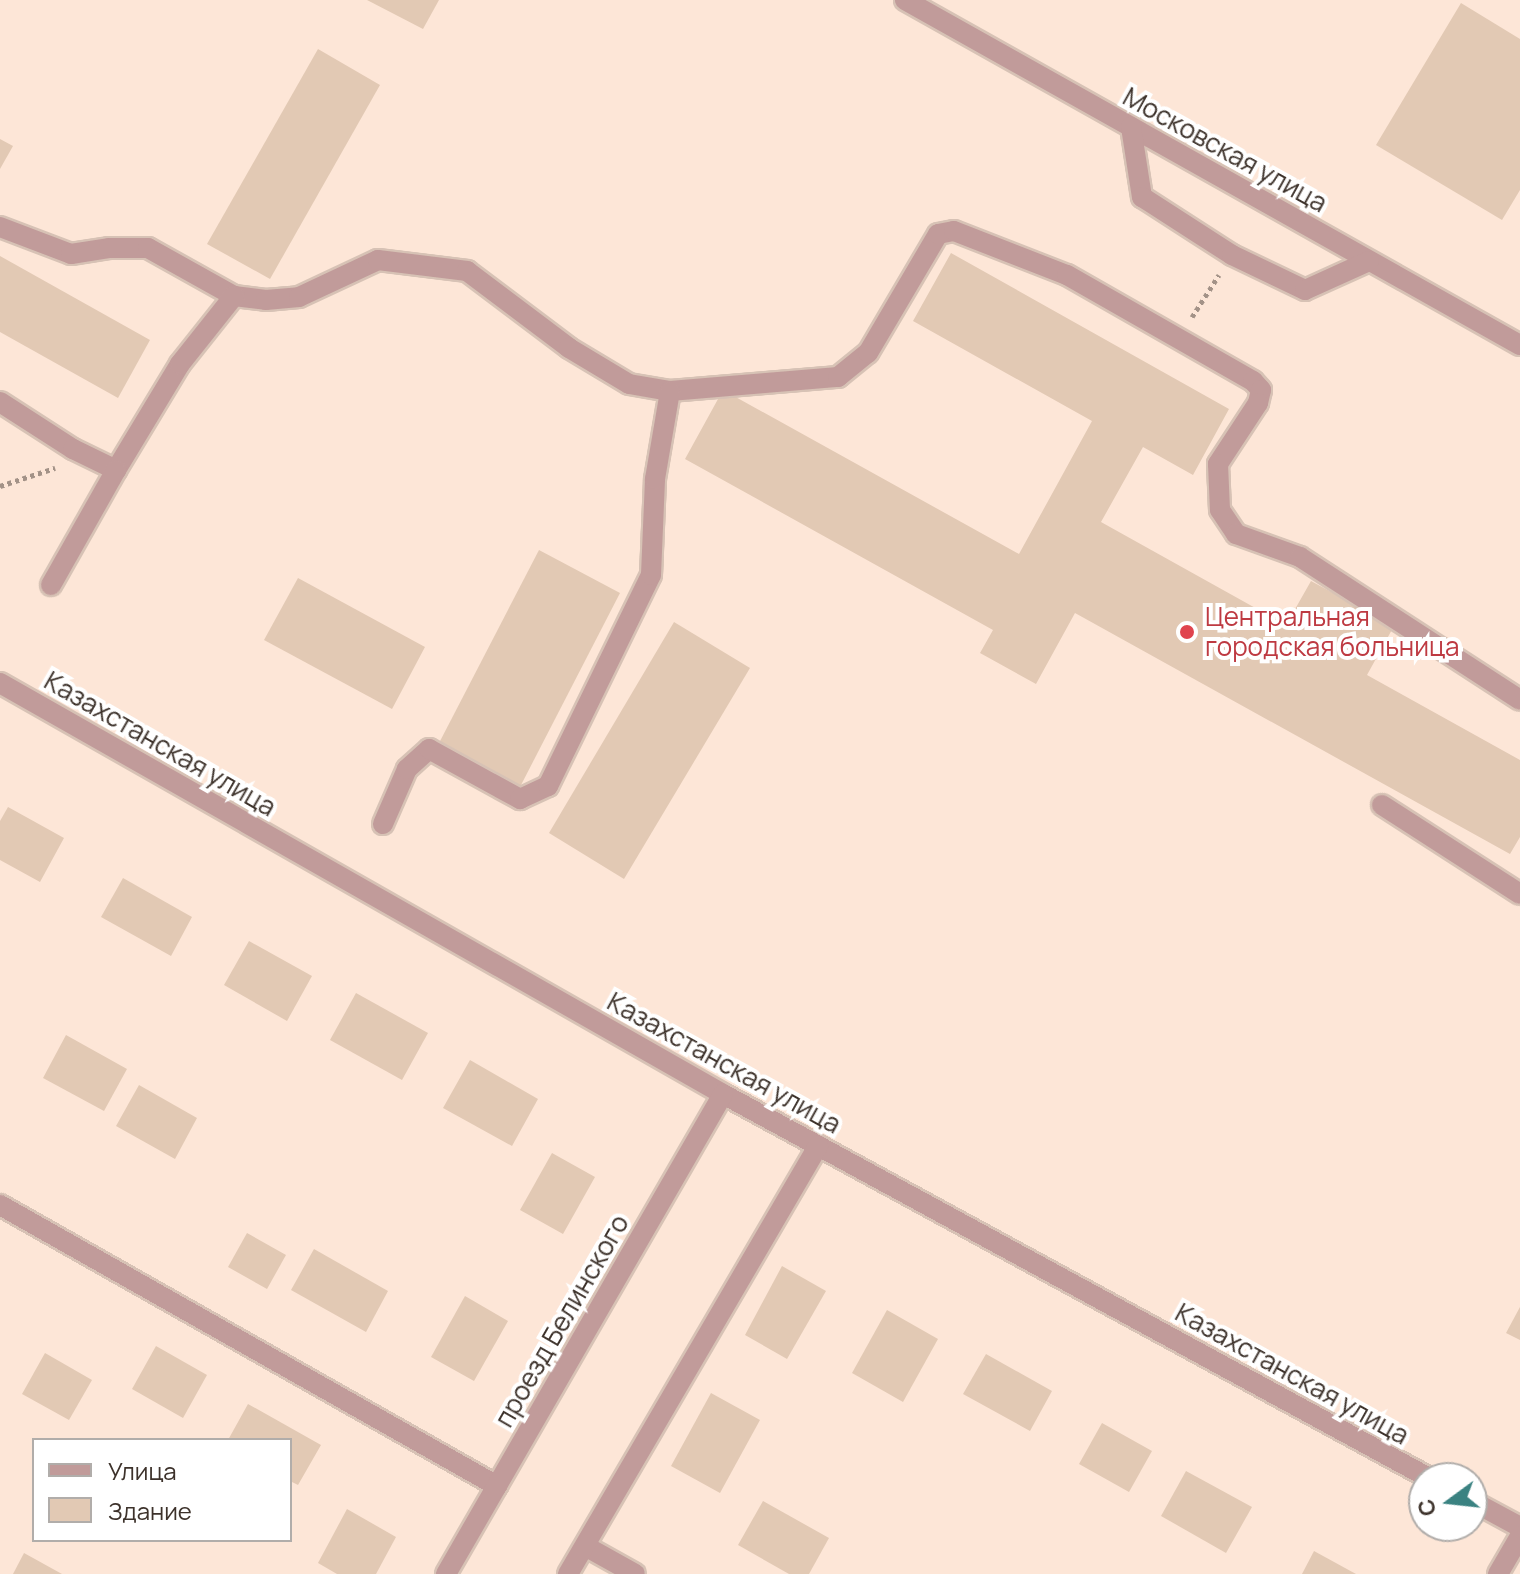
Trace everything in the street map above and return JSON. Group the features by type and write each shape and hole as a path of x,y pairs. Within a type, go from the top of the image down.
{"street":[{"name":"Московская улица","path":"905,0 1520,345"},
{"path":"1131,127 1142,197 1232,255 1305,290 1369,261"},
{"path":"0,227 71,254 109,248 148,248 234,296 266,300 299,297 378,260 467,271 569,348 629,384 670,391 838,377 868,353 938,234 954,231 1067,275 1253,381 1261,390 1258,403 1218,464 1220,510 1236,534 1300,557 1520,700"},
{"path":"51,585 180,364 234,296"},
{"path":"383,824 407,769 429,749 520,799 548,786 651,575 655,479 670,391"},
{"path":"0,402 116,470"},
{"name":"Казахстанская улица","path":"0,683 723,1094 1408,1467"},
{"path":"1382,805 1520,894"},
{"name":"проезд Белинского","path":"446,1574 723,1094"},
{"path":"568,1574 818,1146"},
{"path":"0,1205 497,1486"},
{"path":"1488,1510 1520,1527"},
{"path":"1498,1574 1520,1536"},
{"path":"585,1546 635,1574"}],"path":[{"path":"1179,338 1232,255"},
{"path":"0,486 90,456"}],"building":[{"path":"367,0 439,0 423,29"},
{"path":"1461,3 1520,39 1520,190 1502,220 1376,145"},
{"path":"318,49 380,85 270,279 207,244"},
{"path":"0,139 13,146 0,169"},
{"path":"951,253 1229,409 1193,475 1143,447 1101,522 1286,625 1311,581 1394,626 1367,675 1520,760 1520,837 1510,854 1075,613 1036,684 980,653 993,630 685,459 723,390 1019,554 1092,421 913,321"},
{"path":"0,256 150,340 118,398 0,332"},
{"path":"539,550 620,593 520,787 438,745"},
{"path":"298,578 425,647 392,709 264,640"},
{"path":"674,622 750,668 624,879 549,833"},
{"path":"8,807 64,838 40,882 0,860 0,821"},
{"path":"123,878 192,917 171,956 101,917"},
{"path":"249,941 312,976 287,1021 224,985"},
{"path":"356,993 428,1033 402,1080 330,1040"},
{"path":"66,1035 127,1069 104,1111 43,1078"},
{"path":"470,1060 538,1099 512,1146 443,1108"},
{"path":"139,1085 197,1118 175,1159 116,1126"},
{"path":"552,1153 595,1177 563,1234 520,1210"},
{"path":"247,1233 286,1255 267,1289 228,1267"},
{"path":"314,1249 388,1291 366,1332 291,1290"},
{"path":"782,1266 826,1291 787,1359 745,1335"},
{"path":"465,1296 508,1321 474,1381 431,1357"},
{"path":"1520,1307 1520,1340 1506,1333"},
{"path":"887,1310 938,1339 903,1402 852,1373"},
{"path":"156,1346 207,1375 183,1418 132,1389"},
{"path":"45,1353 92,1380 69,1420 22,1394"},
{"path":"986,1354 1052,1391 1030,1431 963,1394"},
{"path":"711,1393 760,1420 720,1493 671,1466"},
{"path":"248,1404 321,1445 298,1485 292,1482 292,1438 229,1438"},
{"path":"1102,1423 1152,1451 1129,1492 1079,1464"},
{"path":"1186,1471 1252,1507 1226,1553 1161,1516"},
{"path":"763,1501 829,1538 809,1574 789,1574 738,1545"},
{"path":"347,1509 396,1537 376,1574 337,1574 318,1563"},
{"path":"1314,1551 1356,1574 1302,1574"},
{"path":"24,1553 62,1574 13,1574"}],"place":[{"name":"Центральная городская больница","path":"1187,632"}]}
